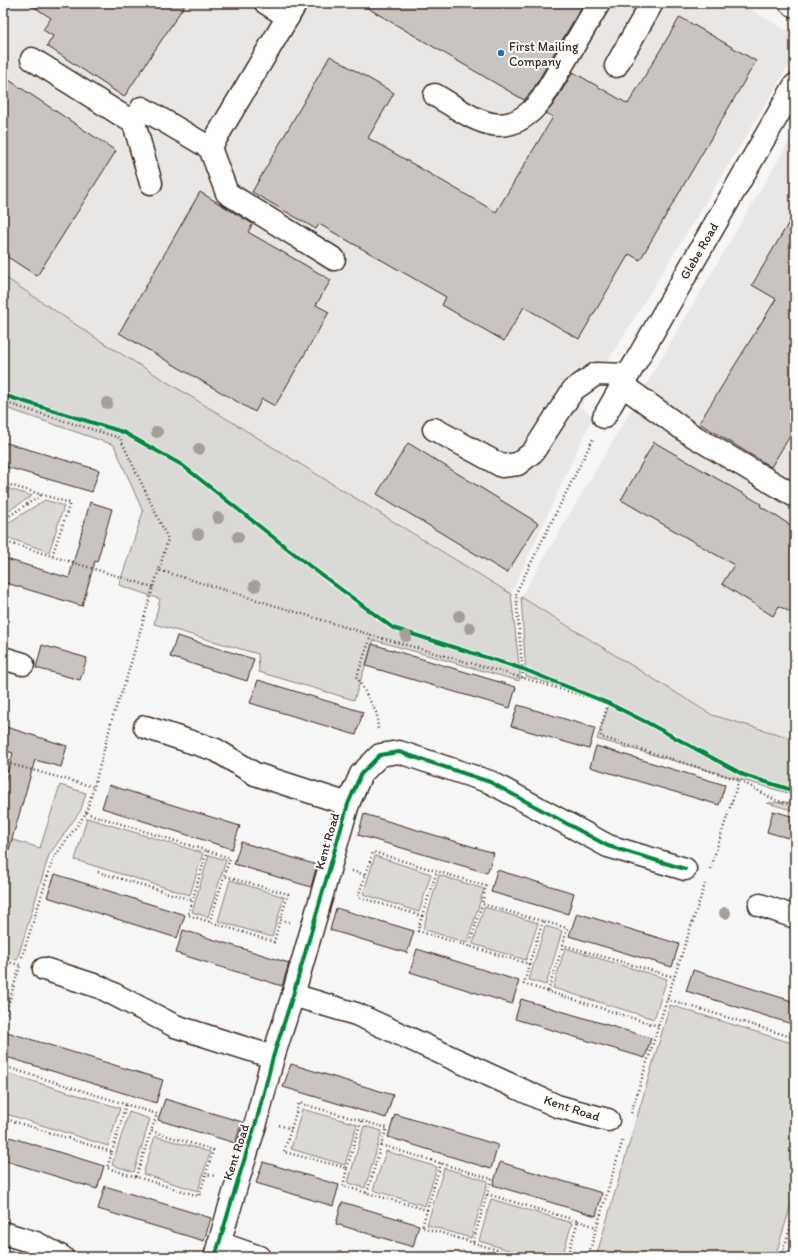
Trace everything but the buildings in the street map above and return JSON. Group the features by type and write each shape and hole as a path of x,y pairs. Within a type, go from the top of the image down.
{"street":[{"path":"210,148 292,10 266,3"},
{"path":"435,95 467,114 489,124 500,126 515,122 534,110 542,99 598,3"},
{"path":"616,66 652,3"},
{"path":"790,3 795,6"},
{"path":"32,59 134,123 151,183"},
{"name":"Glebe Road","path":"604,417 793,93"},
{"path":"134,123 142,108 210,148 226,193 334,259"},
{"path":"434,429 502,466 518,464 533,452 573,390 596,374 625,380 690,434 795,496"},
{"name":"Kent Road","path":"145,727 216,750 255,774 348,804"},
{"path":"380,755 399,752 490,782 608,846 685,869"},
{"name":"Kent Road","path":"259,1257 217,1250 257,1119 273,1057 293,994 348,804 361,774 380,755"},
{"path":"760,905 795,917"},
{"path":"44,970 100,987 175,1026 273,1057"},
{"name":"Kent Road","path":"293,994 356,1014 557,1106 616,1126"},
{"path":"3,1233 36,1243 62,1257"}],"path":[{"path":"3,402 120,438 168,539 126,680 113,716 86,813 53,859 22,957"},
{"path":"523,678 516,593 604,417"},
{"path":"3,483 70,503 52,556"},
{"path":"3,520 42,495"},
{"path":"3,541 153,587"},
{"path":"159,570 371,635 608,703"},
{"path":"371,635 357,677 377,714 380,755"},
{"path":"515,666 530,672"},
{"path":"558,683 615,707"},
{"path":"608,703 600,727 601,737 739,780 775,800 795,806"},
{"path":"3,762 94,788"},
{"path":"709,871 739,780"},
{"path":"86,813 230,858 210,922"},
{"path":"207,851 188,915 274,942 288,894 224,876"},
{"path":"422,916 358,897 373,852 486,886 469,946"},
{"path":"437,871 418,931 529,964"},
{"path":"98,872 192,900"},
{"path":"630,1117 666,999 707,878"},
{"path":"482,904 567,928 548,991"},
{"path":"280,920 312,929"},
{"path":"543,921 524,984 658,1026"},
{"path":"563,945 674,977"},
{"path":"3,961 20,965 3,1021"},
{"path":"666,999 795,1038"},
{"path":"3,1066 157,1114 136,1177"},
{"path":"348,1168 284,1152 299,1103 386,1128 367,1193"},
{"path":"126,1104 107,1168 199,1196 213,1150 151,1131"},
{"path":"3,1118 112,1152"},
{"path":"361,1121 343,1186 427,1210"},
{"path":"588,1257 596,1227 616,1126"},
{"path":"381,1145 492,1179 472,1242"},
{"path":"441,1164 422,1227 520,1257"},
{"path":"206,1174 237,1183"},
{"path":"488,1194 596,1227"},
{"path":"781,1257 795,1213"},
{"path":"567,1257 578,1221"}],"shaded area":[{"path":"3,3 739,3 795,35 795,56 580,407 593,416 511,594 99,340 3,277"},
{"path":"795,131 795,739 712,715 521,597"},
{"path":"3,276 99,340 511,594 520,673 519,681 374,640 354,700 259,672 258,654 154,624 160,599 119,585 143,512 114,445 3,407"},
{"path":"3,487 32,496 3,514"},
{"path":"45,500 64,506 49,552 3,536 3,526"},
{"path":"521,597 712,715 795,739 795,795 597,739 610,702 526,676"},
{"path":"60,785 86,793 81,810 49,855 17,960 3,956 3,837 40,848"},
{"path":"795,802 795,811 767,803"},
{"path":"87,818 203,853 190,895 75,860"},
{"path":"209,855 226,860 208,917 192,912"},
{"path":"375,856 431,874 419,912 363,894"},
{"path":"439,875 484,889 467,943 423,929"},
{"path":"230,880 284,897 272,937 218,921"},
{"path":"484,907 538,923 526,960 473,944"},
{"path":"545,926 562,931 546,985 529,980"},
{"path":"565,948 667,979 654,1019 553,988"},
{"path":"670,1005 795,1044 795,1192 775,1257 596,1257"},
{"path":"3,1072 120,1108 108,1146 3,1113"},
{"path":"302,1109 357,1124 345,1165 291,1149"},
{"path":"129,1112 150,1119 134,1172 112,1165"},
{"path":"364,1126 382,1131 365,1188 348,1183"},
{"path":"155,1136 210,1152 198,1191 143,1174"},
{"path":"386,1151 437,1167 425,1206 373,1190"},
{"path":"444,1168 488,1181 471,1238 427,1225"},
{"path":"491,1199 572,1223 562,1257 532,1257 479,1241"}],"cycle path":[{"path":"3,395 123,432 182,465 311,567 393,628 523,669 608,703 744,775 795,791"},
{"path":"215,1257 257,1119 273,1057 293,995 348,804 361,774 380,755 399,752 490,782 608,846 685,869"}],"place":[{"name":"First Mailing Company","path":"501,53"}]}
